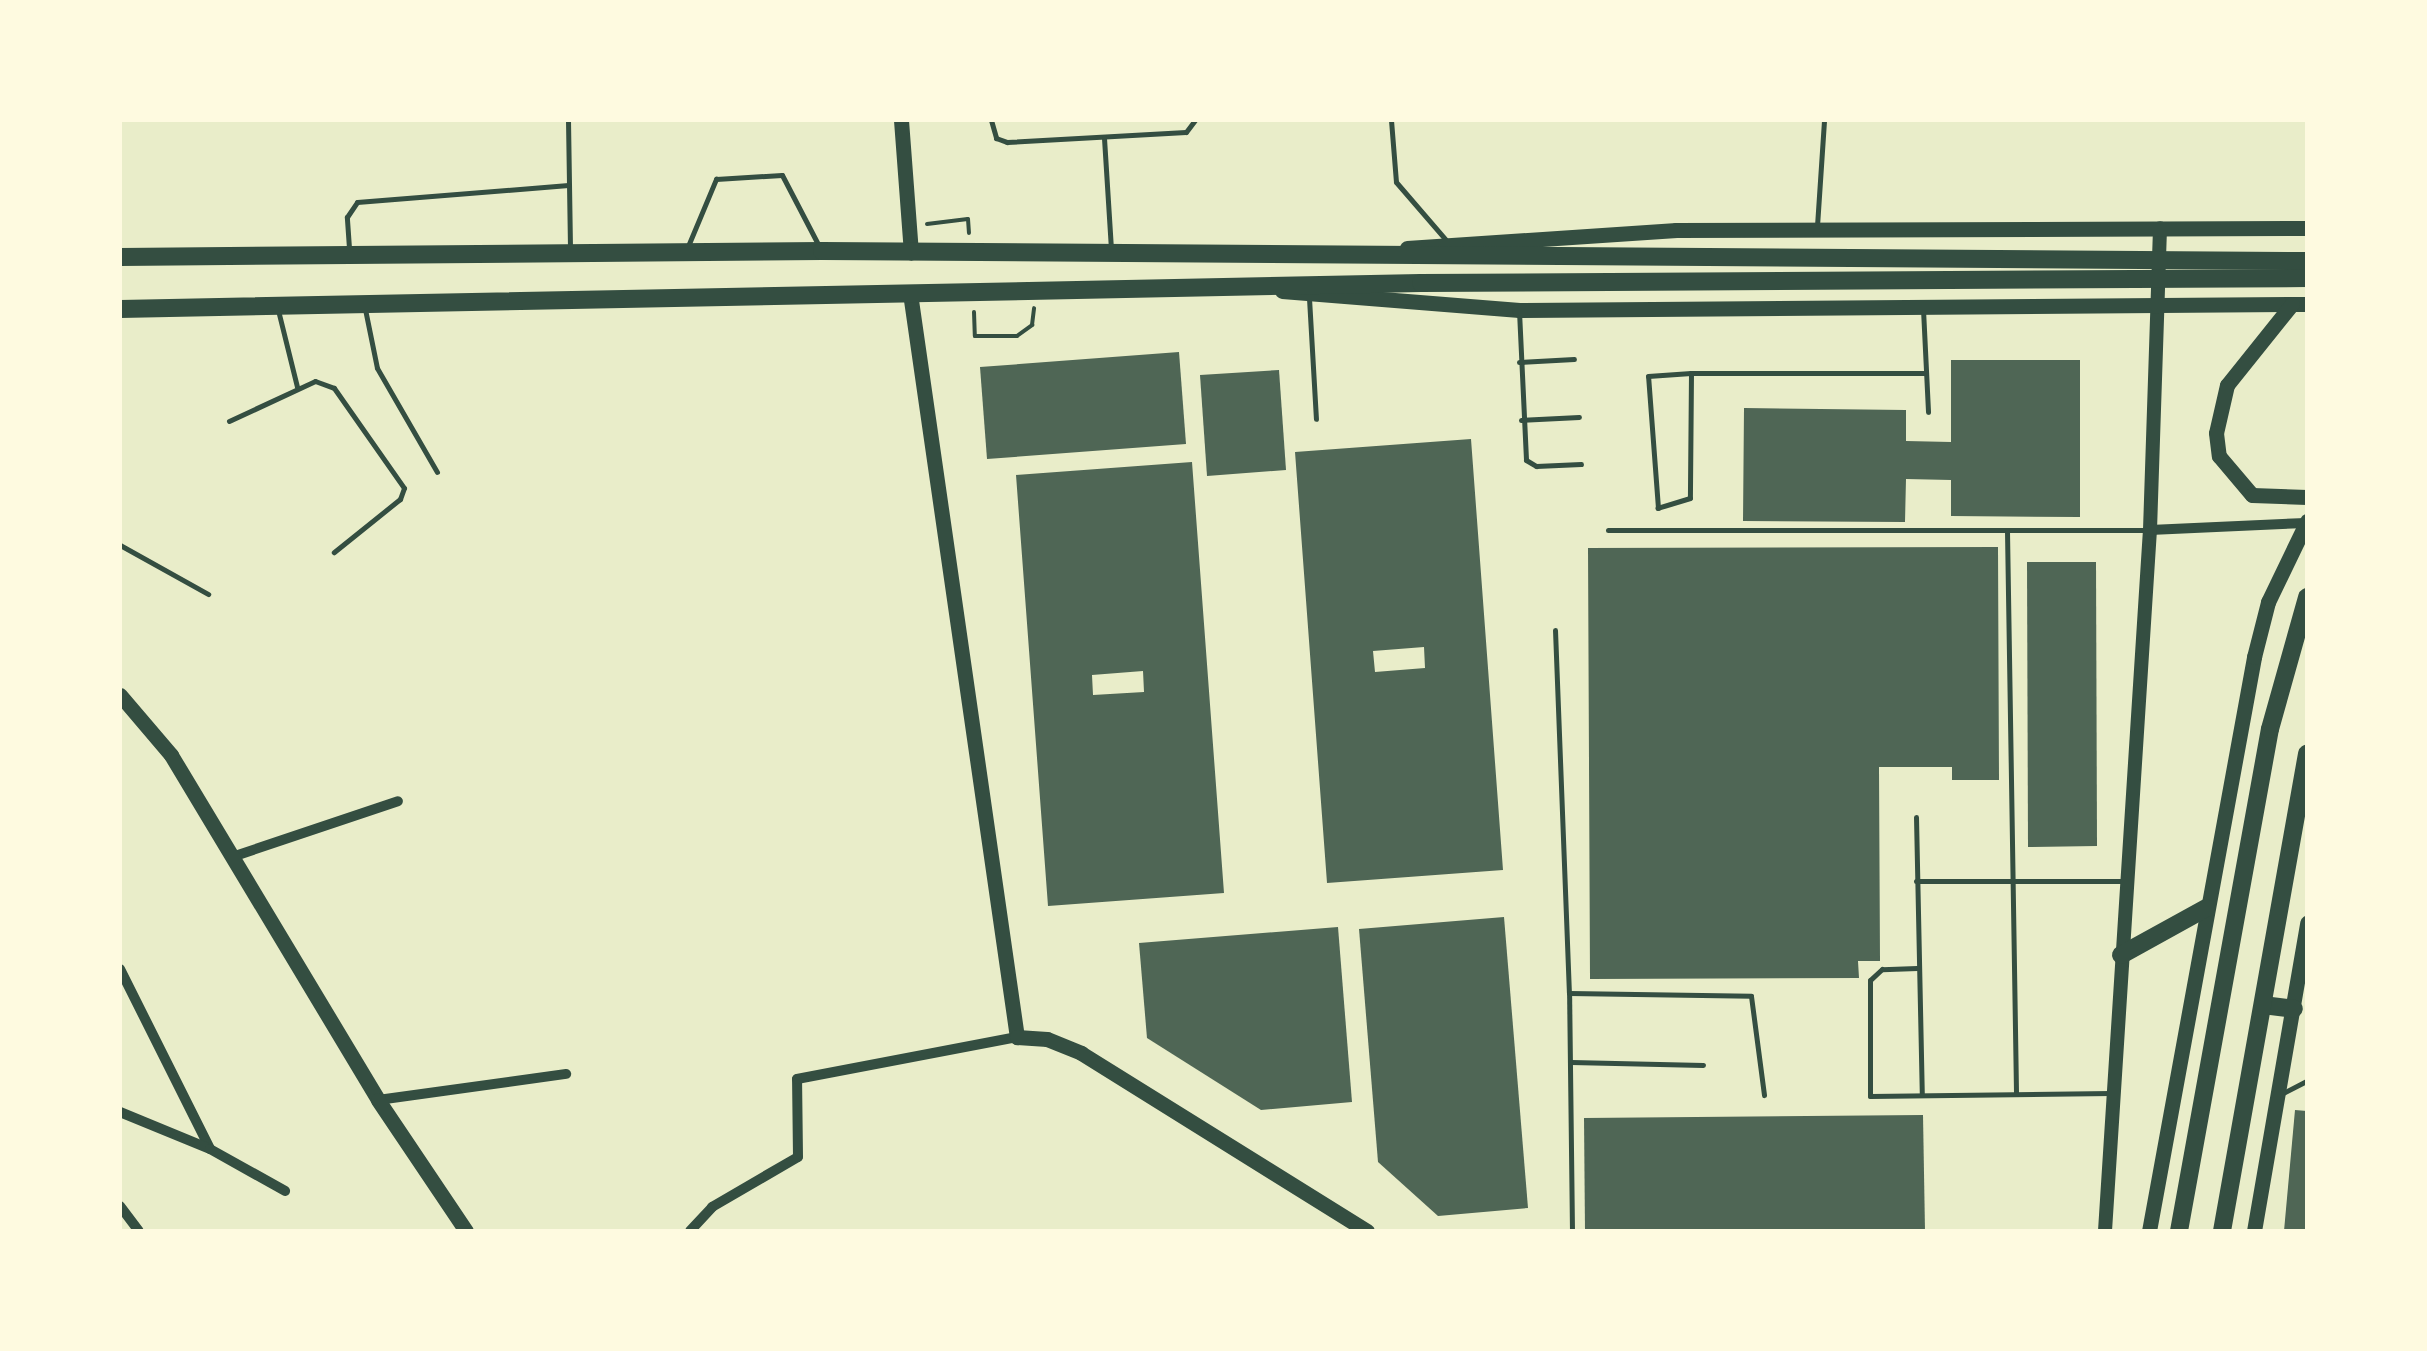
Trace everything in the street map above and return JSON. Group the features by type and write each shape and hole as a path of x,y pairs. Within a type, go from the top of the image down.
{"main road":[{"path":"900,120 912,253"},
{"path":"1378,252 1449,243 1817,229 2307,228"},
{"path":"120,257 571,257 822,251 1378,252 1610,258 2307,261"},
{"path":"120,309 1421,282 2307,278"},
{"path":"1244,285 1308,295 1519,310 2300,304"},
{"path":"910,293 1017,1036 1047,1039 1081,1053 1367,1231"},
{"path":"2300,304 2228,386 2216,433 2219,456 2252,495 2307,498"},
{"path":"2150,1231 2254,657 2268,602 2306,522"},
{"path":"2179,1231 2270,730 2307,597"},
{"path":"120,695 171,756 378,1100 466,1231"},
{"path":"2222,1231 2307,754"},
{"path":"2122,955 2206,908"},
{"path":"2254,1231 2304,968 2307,923"},
{"path":"2263,1005 2294,1009"}],"street":[{"path":"2105,1231 2150,530 2160,228"},
{"path":"2150,530 2306,522"},
{"path":"232,858 398,801"},
{"path":"120,969 210,1149"},
{"path":"690,1231 712,1208 798,1157 797,1079 1017,1036"},
{"path":"378,1100 566,1074"},
{"path":"120,1112 210,1149 284,1190"},
{"path":"120,1206 139,1231"}],"lane":[{"path":"568,120 571,257"},
{"path":"991,120 996,138 1007,142 1186,132 1195,120"},
{"path":"1391,120 1396,182 1449,243"},
{"path":"1817,229 1824,120"},
{"path":"1104,138 1111,252"},
{"path":"685,254 716,179 782,175 822,251"},
{"path":"350,257 347,216 357,202 568,185"},
{"path":"1308,295 1316,419"},
{"path":"364,306 377,368 437,472"},
{"path":"1922,306 1928,412"},
{"path":"278,308 296,387"},
{"path":"1519,310 1521,420 1530,464 1580,464"},
{"path":"1519,362 1574,359"},
{"path":"1692,373 1690,498 1658,508 1648,376 1692,373 1926,372"},
{"path":"229,420 315,381 334,388 404,488 400,499 334,552"},
{"path":"1521,420 1579,417"},
{"path":"1608,530 2150,530"},
{"path":"2007,530 2016,1093"},
{"path":"120,545 208,594"},
{"path":"1555,630 1571,1062 1572,1231"},
{"path":"1916,817 1922,1094"},
{"path":"1916,881 2127,881"},
{"path":"1917,968 1882,969 1870,980 1870,1096 2114,1093"},
{"path":"1568,992 1752,996 1764,1094"},
{"path":"1571,1062 1702,1065"},
{"path":"2278,1095 2307,1081"}],"path":[{"path":"924,224 968,219"},
{"path":"975,336 1017,336 1032,325 1037,290"}],"building":[{"path":"1179,352 1186,444 987,459 980,367"},
{"path":"1951,360 2080,360 2080,517 1951,516 1951,480 1906,479 1905,522 1743,521 1744,408 1906,410 1906,441 1951,442"},
{"path":"1279,370 1286,470 1207,476 1200,375"},
{"path":"1471,439 1503,870 1327,883 1295,452","holes":["1424,647 1425,668 1375,672 1373,651"]},
{"path":"1192,462 1224,893 1048,906 1016,475","holes":["1143,671 1144,692 1093,695 1092,675"]},
{"path":"1998,547 1999,780 1952,780 1952,767 1879,767 1880,961 1858,961 1859,978 1590,979 1588,548"},
{"path":"2027,562 2096,562 2097,846 2028,847"},
{"path":"1504,917 1528,1208 1438,1216 1378,1162 1359,929"},
{"path":"1338,927 1352,1102 1261,1110 1147,1038 1139,943"},
{"path":"2295,1110 2307,1111 2307,1231 2284,1231"},
{"path":"1923,1115 1925,1231 1585,1231 1584,1118"}]}
